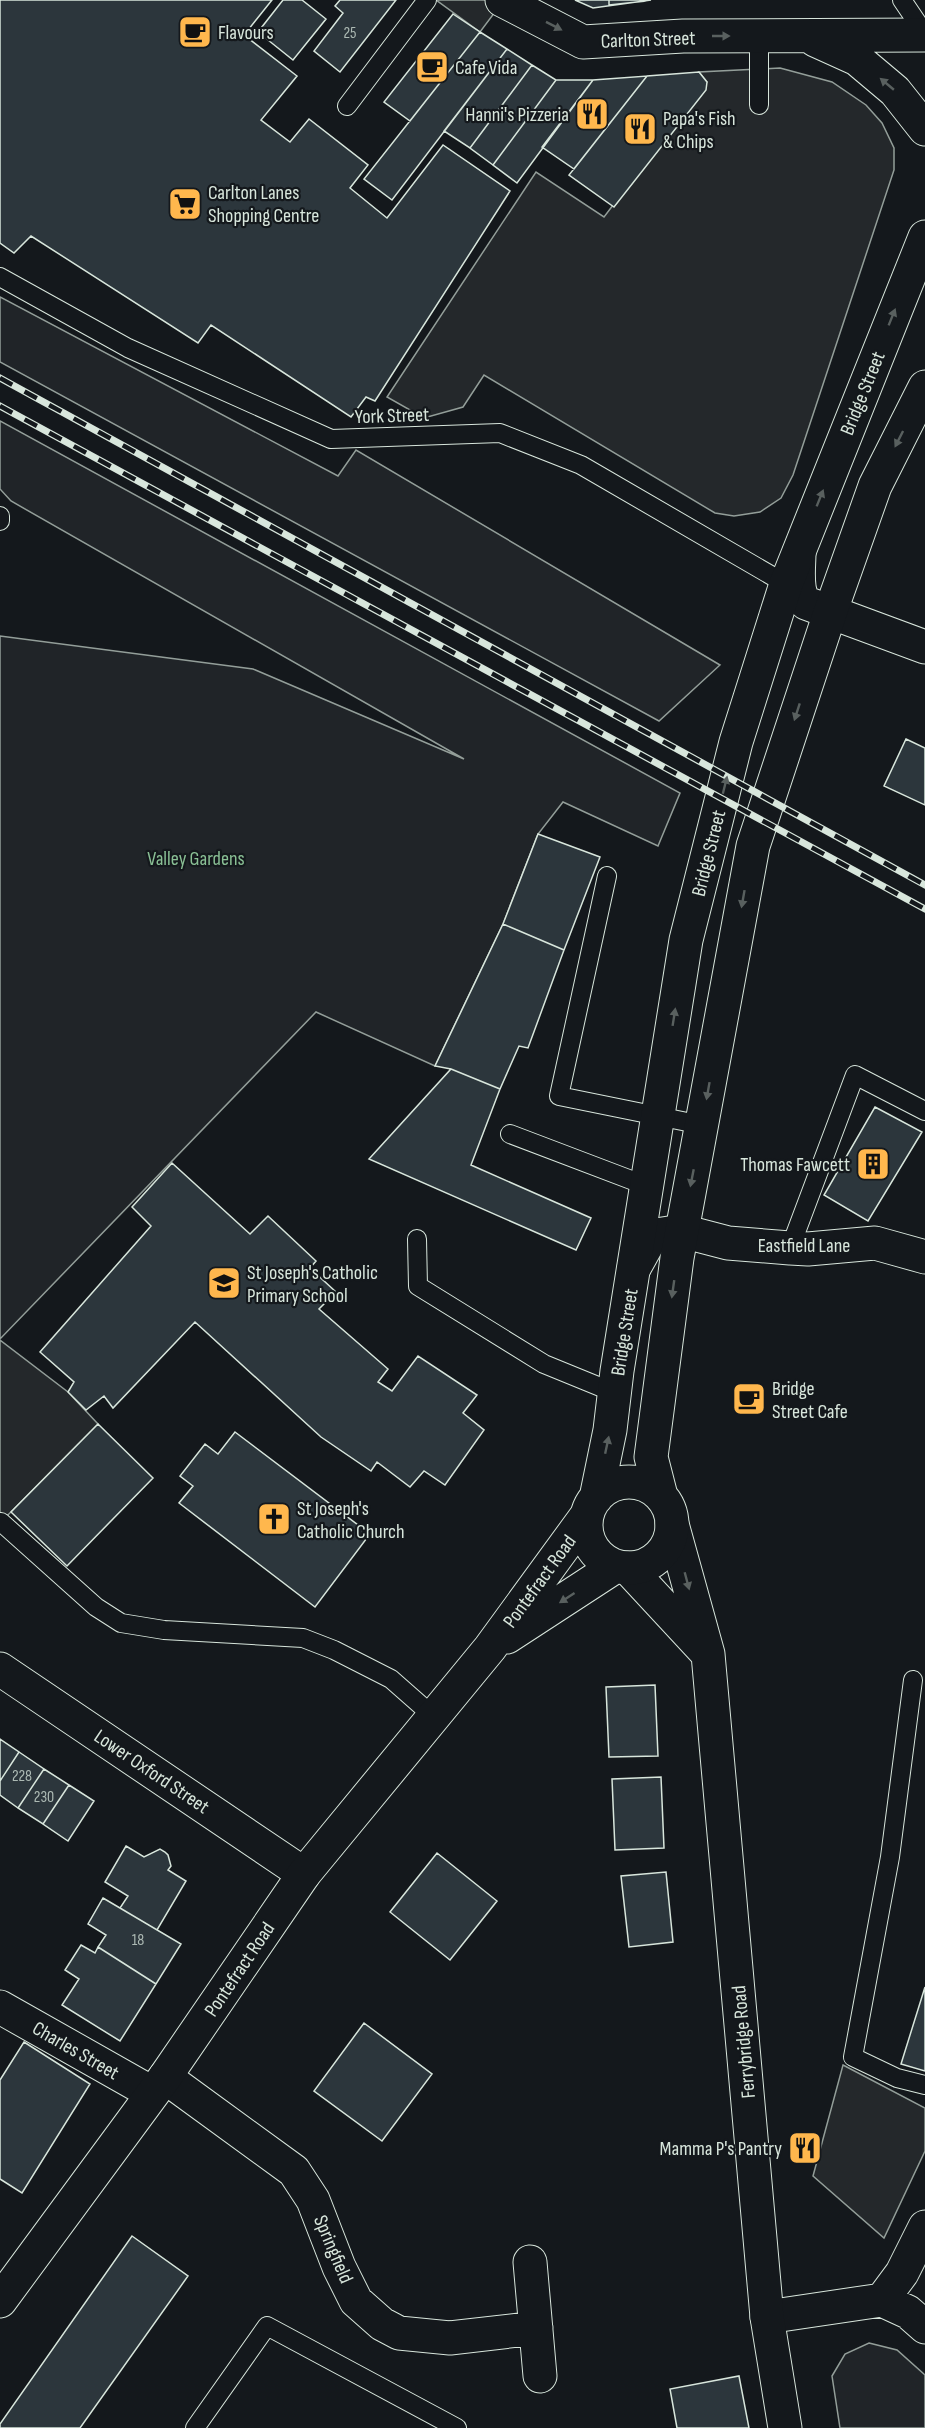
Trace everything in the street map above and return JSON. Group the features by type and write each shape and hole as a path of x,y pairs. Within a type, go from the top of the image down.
{"main road":[{"name":"Carlton Street","path":"502,0 583,42 683,36 925,35"},
{"name":"Carlton Street","path":"805,36 856,59 895,91 925,129"},
{"name":"Bridge Street","path":"591,1506 610,1430 646,1186 686,940 736,742 786,584 925,237"},
{"path":"622,1567 639,1567 653,1561 667,1546 666,1510 651,1457 682,1231 753,846 830,613 875,486 925,387"},
{"path":"799,553 801,598 830,613 925,647"},
{"path":"764,650 794,615 804,612 830,613"},
{"path":"646,1186 666,1216 682,1231"},
{"name":"Eastfield Lane","path":"634,1268 648,1243 656,1235 682,1231 728,1243 790,1248 808,1249 875,1243 925,1257"},
{"path":"666,1510 653,1489 633,1482 615,1484 591,1506 586,1531 598,1555 622,1567 708,1654"},
{"name":"Pontefract Road","path":"0,2301 159,2085 304,1874 490,1648 591,1506"},
{"name":"Ferrybridge Road","path":"666,1510 708,1654 767,2317 785,2428"},
{"name":"Pontefract Road","path":"490,1648 622,1567"},
{"name":"Lower Oxford Street","path":"0,1669 304,1874"},
{"name":"Charles Street","path":"0,2007 159,2085"},
{"name":"Springfield","path":"159,2085 294,2171 314,2200 339,2267 356,2301 382,2324 399,2333 450,2338 536,2328"},
{"path":"767,2317 882,2300 914,2272 925,2227"},
{"path":"530,2262 540,2376"},
{"path":"882,2300 908,2312 925,2326"}],"lane":[{"path":"347,106 427,0"},
{"path":"902,0 925,35"},
{"path":"759,36 759,105"},
{"name":"York Street","path":"0,277 128,348 331,440 500,434 581,465 786,584"},
{"path":"0,516 0,521"},
{"path":"607,876 559,1096 702,1125"},
{"path":"790,1248 855,1074 925,1111"},
{"path":"510,1134 646,1186"},
{"path":"417,1239 418,1286 544,1364 615,1393"},
{"path":"1,1522 96,1607 121,1623 164,1630 303,1638 334,1650 392,1679 433,1716"},
{"path":"913,1680 890,1857 853,2057 897,2078 925,2085"},
{"path":"195,2428 267,2326 457,2428"}],"green space":[{"path":"0,297 338,476 356,450 720,665 659,721 0,362"},
{"name":"Valley Gardens","path":"0,421 680,793 658,846 563,802 538,834 503,924 435,1066 316,1012 0,1339 0,636 253,669 464,759 11,501 0,489"},
{"path":"869,2343 897,2350 925,2375 925,2428 840,2428 832,2376 845,2354"}],"shaded area":[{"path":"436,0 504,0 480,32"},
{"path":"780,68 832,82 866,105 882,123 894,148 894,170 793,475 781,498 760,512 734,516 715,513 484,375 463,407 424,418 387,397 536,172 604,217 707,82 699,72"},
{"path":"0,1340 68,1392 98,1424 0,1523"},
{"path":"843,2065 925,2108 925,2151 884,2238 813,2176"}],"building":[{"name":"Carlton Lanes Shopping Centre","path":"0,0 272,0 244,35 297,76 261,120 290,142 309,119 368,165 350,188 387,218 443,145 510,191 375,401 366,397 351,417 211,325 198,343 31,236 14,253 0,243"},
{"path":"283,0 302,0 326,19 293,60 258,32"},
{"path":"340,0 396,0 340,72 314,51 343,13 335,6"},
{"path":"575,0 651,0 593,8"},
{"path":"609,0 646,0 646,1 609,5"},
{"name":"Cafe Vida","path":"453,14 480,32 410,121 384,102"},
{"path":"480,32 507,49 392,200 364,179"},
{"path":"507,49 532,65 470,148 444,131"},
{"path":"532,65 556,80 493,165 470,148"},
{"name":"Papa's Fish & Chips","path":"699,72 707,82 706,90 614,207 569,175 647,76"},
{"name":"Hanni's Pizzeria","path":"647,76 574,169 542,147 593,80"},
{"path":"556,80 593,80 517,183 493,165"},
{"path":"906,739 925,748 925,805 884,786"},
{"path":"538,834 600,857 564,950 503,924"},
{"path":"503,924 564,950 528,1048 519,1046 500,1089 451,1069 435,1066"},
{"path":"451,1069 500,1089 471,1165 591,1218 576,1250 369,1159"},
{"name":"Thomas Fawcett","path":"875,1107 922,1132 868,1221 824,1195"},
{"path":"172,1163 250,1234 268,1216 316,1261 310,1268 336,1292 319,1309 388,1369 378,1382 392,1391 418,1356 477,1395 463,1413 484,1430 445,1485 424,1471 410,1487 377,1462 371,1471 321,1437 195,1322 113,1408 104,1396 86,1410 68,1392 74,1382 40,1352 151,1226 132,1207"},
{"path":"98,1424 153,1478 67,1566 11,1512"},
{"name":"St Joseph's Catholic Church","path":"235,1432 370,1534 315,1607 179,1503 193,1486 180,1476 205,1444 218,1454"},
{"path":"655,1685 658,1756 609,1757 606,1687"},
{"path":"0,1739 19,1752 0,1781"},
{"path":"19,1752 44,1769 18,1808 0,1795 0,1781"},
{"path":"44,1769 69,1785 43,1824 18,1808"},
{"path":"661,1777 664,1848 615,1850 612,1779"},
{"path":"69,1785 94,1801 68,1841 43,1824"},
{"path":"126,1846 144,1857 160,1849 168,1855 171,1866 168,1870 186,1881 157,1930 120,1908 128,1896 105,1882"},
{"path":"437,1853 497,1901 450,1960 390,1912"},
{"path":"666,1872 673,1942 629,1947 621,1876"},
{"path":"103,1898 181,1944 156,1984 98,1947 106,1935 88,1924"},
{"path":"81,1945 95,1953 98,1947 156,1984 120,2041 62,2005 79,1979 65,1970"},
{"path":"925,1987 925,2071 901,2064"},
{"path":"364,2023 432,2074 382,2141 314,2091"},
{"path":"24,2042 90,2084 22,2193 0,2179 0,2080"},
{"path":"132,2236 188,2276 80,2428 0,2428 0,2424"},
{"path":"739,2376 749,2428 677,2428 670,2389"}],"railway":[{"path":"0,378 925,885"},
{"path":"0,406 925,909"}],"place":[{"name":"Flavours","path":"195,32"},
{"name":"Cafe Vida","path":"432,67"},
{"name":"Hanni's Pizzeria","path":"592,114"},
{"name":"Papa's Fish & Chips","path":"640,129"},
{"name":"Carlton Lanes Shopping Centre","path":"185,204"},
{"name":"Thomas Fawcett","path":"873,1164"},
{"name":"St Joseph's Catholic Primary School","path":"224,1283"},
{"name":"Bridge Street Cafe","path":"749,1399"},
{"name":"St Joseph's Catholic Church","path":"274,1519"},
{"name":"Mamma P's Pantry","path":"805,2148"}]}
